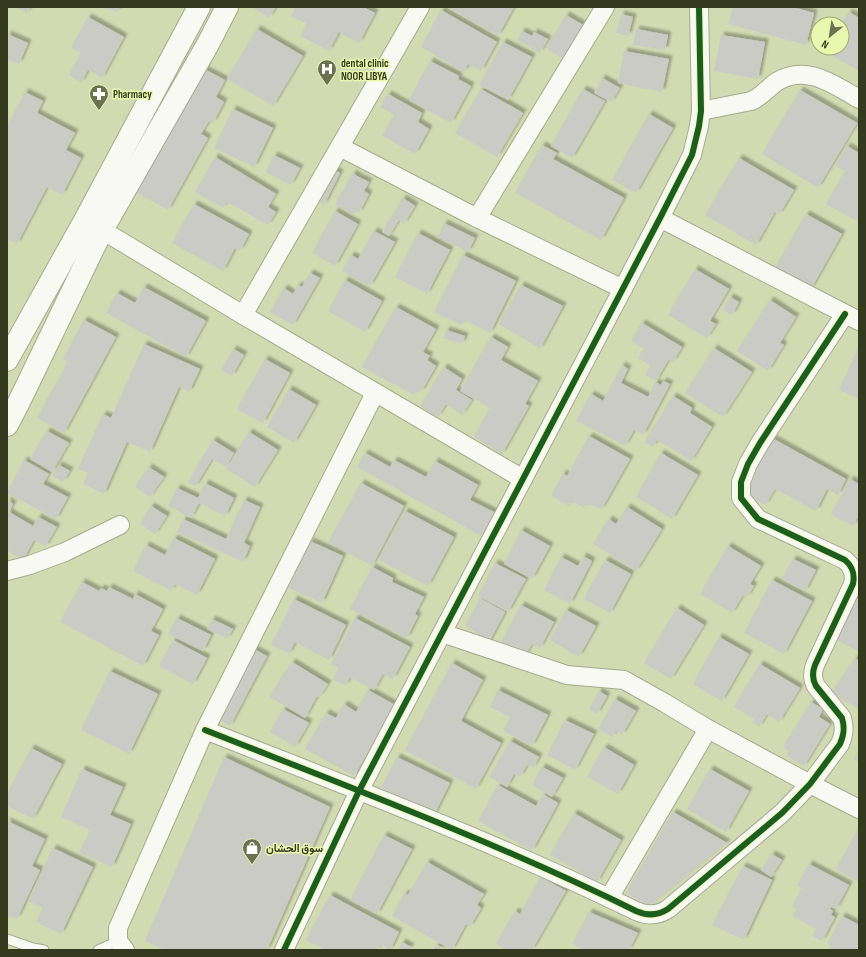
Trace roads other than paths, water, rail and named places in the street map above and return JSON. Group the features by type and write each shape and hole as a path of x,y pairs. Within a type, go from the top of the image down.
{"main road":[{"path":"7,360 84,222 199,7"},
{"path":"7,425 102,230 208,44 227,7"},
{"path":"186,32 208,44"}],"street":[{"path":"244,315 420,7"},
{"path":"477,218 605,7"},
{"path":"284,950 359,791 624,289 692,155 701,111 699,7"},
{"path":"701,111 757,99 778,80 799,74 820,78 859,99"},
{"path":"340,147 477,218 624,289"},
{"path":"204,730 359,791 526,860 642,914 650,915 668,910 782,814 810,784 843,738 844,730 842,718 816,686 813,681 813,671 853,584 853,570 846,560 758,519 741,498 741,482 748,464 760,443 852,318 660,218"},
{"path":"102,230 375,393 523,479"},
{"path":"121,945 118,928 204,730 375,393"},
{"path":"7,571 30,566 65,552 120,525"},
{"path":"442,633 567,675 624,680 708,729 859,809"},
{"path":"609,898 708,729"}],"lane":[{"path":"7,939 33,948 44,950"},
{"path":"98,950 121,945"}],"place":[{"name":"dental clinic NOOR LIBYA","path":"327,86"},
{"name":"Pharmacy","path":"99,111"},
{"name":"سوق الحشان","path":"252,865"}]}
